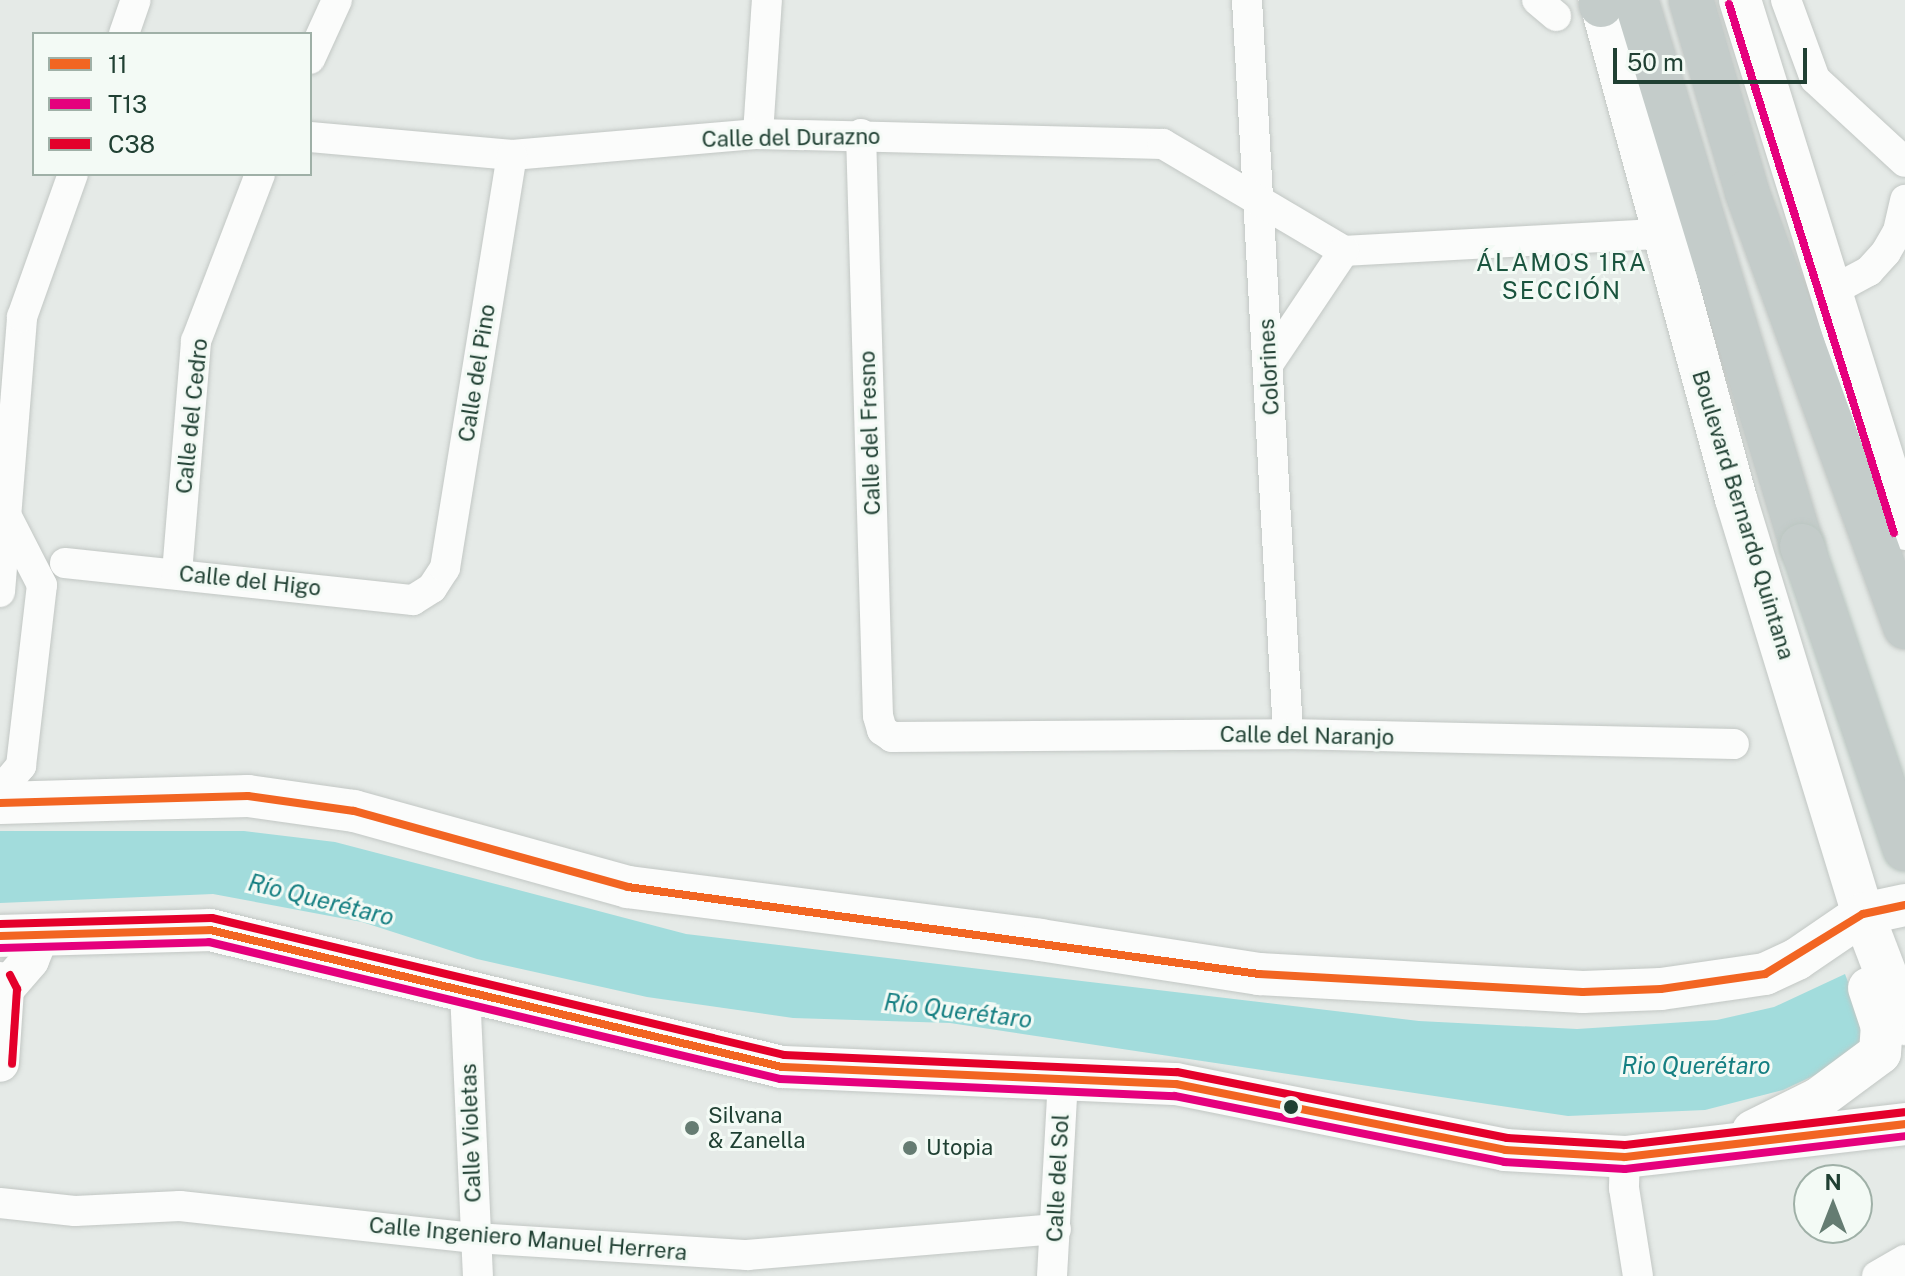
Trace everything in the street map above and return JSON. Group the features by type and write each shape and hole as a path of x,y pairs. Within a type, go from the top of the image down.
{"highway":[{"path":"1691,0 1747,192 1894,510 1905,627"},
{"name":"Boulevard Bernardo Quintana","path":"1610,1 1905,849"}],"main road":[{"path":"1740,0 1894,510"},
{"name":"Boulevard Bernardo Quintana","path":"1610,1 1660,234 1863,914 1905,1024"},
{"path":"1811,743 1852,799 1882,823 1905,821"},
{"path":"0,803 248,796 354,811 628,887 1040,940 1259,974 1583,992 1661,989 1765,974 1863,914 1905,905"},
{"path":"12,934 210,930 782,1067 1176,1084 1505,1150 1625,1157 1905,1124"},
{"path":"1726,1144 1818,1099 1880,1053 1882,1027 1860,962 1846,942 1826,937"}],"street":[{"path":"125,32 136,0"},
{"path":"312,55 337,0"},
{"path":"758,134 767,0"},
{"name":"Colorines","path":"1247,0 1288,734"},
{"path":"1786,0 1815,79 1905,162"},
{"name":"Calle del Durazno","path":"312,137 512,155 758,134 861,134 1163,144 1344,251"},
{"name":"Calle del Fresno","path":"861,134 882,730"},
{"name":"Calle del Pino","path":"432,588 445,568 512,155"},
{"path":"0,592 11,315 72,176"},
{"name":"Calle del Cedro","path":"177,573 196,341 259,176"},
{"path":"1830,292 1869,271 1886,252 1898,231 1905,200"},
{"path":"1269,363 1344,251 1660,234"},
{"path":"0,791 21,766 42,585 3,513"},
{"name":"Calle del Higo","path":"65,563 413,600 432,588"},
{"name":"Calle del Naranjo","path":"882,730 892,737 1288,734 1734,744"},
{"path":"0,1063 3,985 30,960 12,934"},
{"name":"Calle Violetas","path":"465,991 478,1276"},
{"name":"Calle del Sol","path":"1052,1276 1063,1079"},
{"path":"1625,1157 1624,1188 1638,1276"},
{"name":"Calle Ingeniero Manuel Herrera","path":"0,1203 75,1211 180,1206 475,1238 747,1255 1056,1229"},
{"path":"1877,1276 1905,1260"}],"water":[{"name":"Rio Querétaro","path":"0,831 244,831 335,842 686,934 1419,1021 1577,1029 1717,1020 1774,1007 1845,974 1873,1048 1783,1090 1705,1110 1568,1116 950,1023 793,1018 647,997 477,959 362,922 213,894 0,903"}],"transit line":[{"name":"T13","path":"1729,4 1894,533"},
{"name":"11","path":"0,803 248,796 354,811 628,887 1259,974 1583,992 1661,989 1765,974 1863,914 1905,905"},
{"name":"C38","path":"0,924 212,918 784,1055 1177,1072 1507,1138 1625,1145 1904,1112"},
{"name":"11","path":"0,936 210,930 782,1067 1176,1084 1505,1150 1625,1157 1905,1124"},
{"name":"T13","path":"0,948 209,942 780,1079 1175,1096 1504,1162 1625,1169 1905,1136"},
{"name":"C38","path":"10,975 17,989 12,1064"}],"place":[{"name":"Silvana & Zanella","path":"692,1128"},
{"name":"Utopia","path":"910,1148"}],"district":[{"name":"ÁLAMOS 1RA SECCIÓN","path":"1562,277"}],"water label":[{"name":"Río Querétaro","path":"321,900"},
{"name":"Río Querétaro","path":"958,1011"}]}
